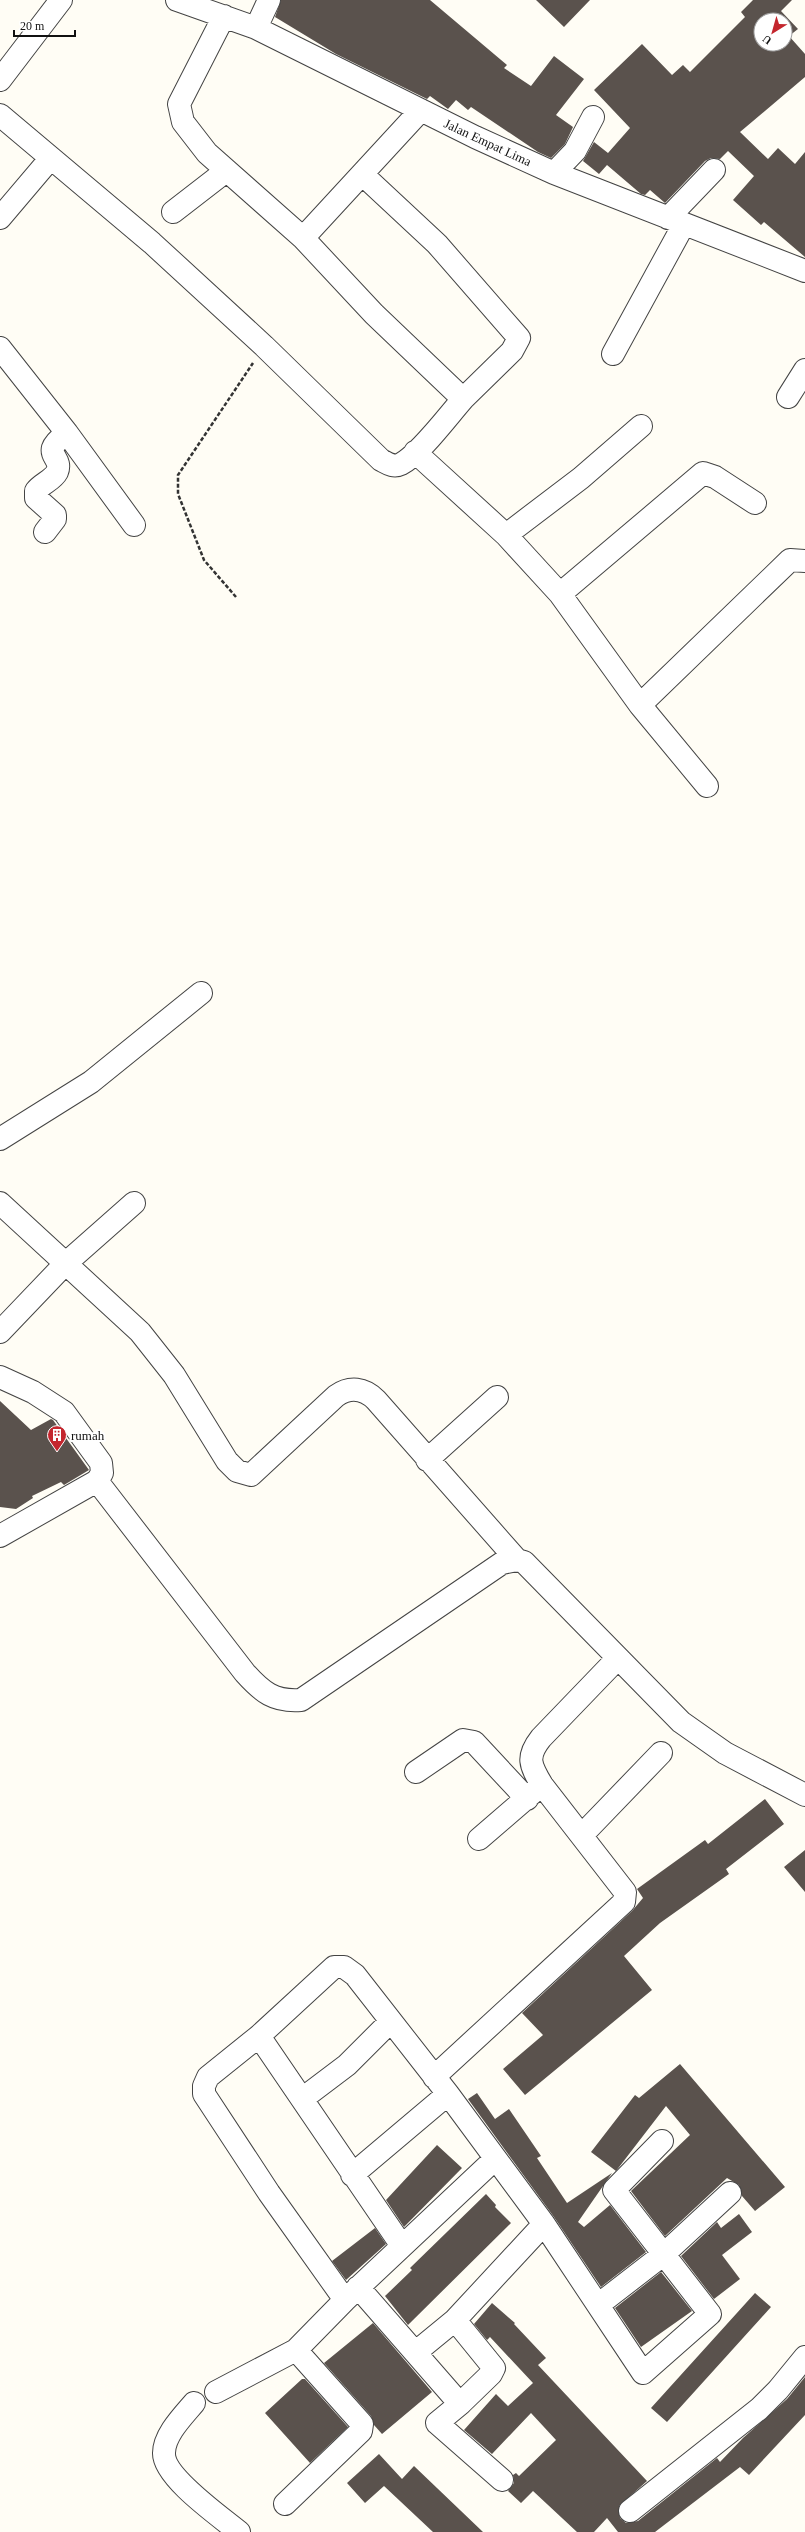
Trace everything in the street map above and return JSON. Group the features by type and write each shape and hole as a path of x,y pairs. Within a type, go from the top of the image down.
{"street":[{"path":"0,80 61,0"},
{"name":"Jalan Empat Lima","path":"177,0 256,28 421,110 554,173 805,271"},
{"path":"256,28 268,0"},
{"path":"224,16 179,104 183,122 207,153 226,172 303,238 374,314 463,399"},
{"path":"303,238 363,175 421,110"},
{"path":"0,116 152,243 264,346 381,460 392,466 401,464 415,452 463,399 512,351 519,338 437,244 363,175"},
{"path":"554,173 575,151 593,117"},
{"path":"0,218 50,159"},
{"path":"613,354 676,221 714,170"},
{"path":"172,212 226,172"},
{"path":"0,348 67,433 134,525"},
{"path":"788,397 805,370"},
{"path":"506,535 581,478 641,426"},
{"path":"45,532 55,519 55,515 36,498 36,491 56,475 58,468 52,451 53,446 67,433"},
{"path":"415,452 506,535 560,594 640,705 707,786"},
{"path":"560,594 703,473 715,477 755,503"},
{"path":"640,705 790,560 805,561"},
{"path":"0,1139 91,1082 202,993"},
{"path":"0,1203 140,1332 174,1375 220,1450 237,1471 252,1475 336,1396 350,1390 364,1391 371,1394 427,1460 517,1560 530,1566 681,1722 707,1742 805,1795"},
{"path":"0,1332 66,1264 134,1203"},
{"path":"0,1377 27,1389 64,1412 101,1463 102,1473 97,1481 0,1536"},
{"path":"427,1460 498,1397"},
{"path":"97,1481 244,1673 258,1687 272,1697 286,1701 301,1700 502,1563 517,1560"},
{"path":"534,1792 533,1771 530,1758 533,1748 618,1658"},
{"path":"352,2175 624,1902 625,1892 582,1835 534,1792 474,1742 463,1740 416,1772"},
{"path":"582,1835 661,1753"},
{"path":"479,1839 534,1792"},
{"path":"460,2404 416,2352 351,2294 269,2193 204,2094 204,2086 208,2077 259,2036 334,1967 344,1967 355,1975 441,2086 544,2224 643,2373 710,2314 614,2190 662,2141"},
{"path":"302,2099 347,2065 390,2022"},
{"path":"259,2036 352,2175 402,2246"},
{"path":"216,2392 296,2350 351,2294 495,2159"},
{"path":"598,2305 664,2254 730,2193"},
{"path":"416,2352 455,2320 544,2224"},
{"path":"455,2320 494,2368 491,2374 460,2404 437,2423 502,2480"},
{"path":"285,2504 361,2431 362,2424 296,2350"},
{"path":"630,2511 759,2409 778,2390 805,2356"},
{"path":"194,2403 174,2428 169,2438 163,2452 166,2466 182,2484 239,2532"}],"path":[{"path":"236,597 204,560 178,494 178,475 264,346"}],"building":[{"path":"281,0 430,0 507,65 504,68 531,86 554,56 584,79 556,115 573,127 565,144 551,158 538,152 471,107 468,110 456,100 448,109 430,96 427,99 336,54 275,17"},
{"path":"536,0 590,0 564,27"},
{"path":"753,0 792,0 781,11 782,12 753,12 753,52 793,52 793,40 805,54 805,77 740,132 768,159 778,148 795,164 805,152 805,257 764,222 761,225 733,200 754,176 728,151 720,159 711,158 705,161 665,203 650,190 645,195 641,194 607,165 599,174 583,161 594,142 608,153 630,128 594,90 642,44 672,75 683,65 690,72 745,17 741,12"},
{"path":"793,24 798,29 793,33"},
{"path":"0,1401 31,1430 51,1419 53,1420 89,1470 64,1485 61,1482 32,1496 33,1498 16,1509 0,1507"},
{"path":"765,1799 784,1824 726,1869 729,1874 660,1923 624,1956 652,1990 525,2095 503,2069 543,2035 522,2013 632,1911 643,1898 637,1889 705,1840 708,1844"},
{"path":"805,1850 805,1892 784,1867"},
{"path":"680,2064 785,2187 755,2211 742,2196 739,2185 727,2178 665,2236 631,2191 690,2135 666,2106 616,2171 591,2152 635,2095 639,2098"},
{"path":"477,2093 495,2119 509,2109 541,2156 537,2158 567,2203 612,2173 578,2222 584,2227 610,2205 646,2252 601,2287 554,2217 468,2099"},
{"path":"437,2145 462,2168 404,2227 386,2200"},
{"path":"486,2194 496,2205 495,2207 511,2223 408,2325 385,2296 412,2270 410,2268"},
{"path":"739,2214 752,2232 722,2255 740,2279 714,2299 681,2256 717,2222 721,2228"},
{"path":"375,2228 386,2244 346,2280 332,2261"},
{"path":"661,2272 692,2311 641,2347 615,2308"},
{"path":"755,2293 771,2307 667,2422 651,2408"},
{"path":"492,2303 515,2323 514,2324 546,2358 538,2365 647,2481 619,2506 620,2518 626,2523 638,2521 717,2458 720,2462 743,2438 787,2399 805,2377 805,2415 749,2475 740,2467 655,2532 618,2532 607,2518 594,2532 577,2532 533,2491 521,2503 508,2491 514,2483 513,2475 516,2473 519,2476 556,2440 531,2413 492,2454 464,2430 496,2394 508,2406 533,2383 490,2337 487,2340 474,2324"},
{"path":"373,2323 432,2392 382,2434 374,2425 371,2416 324,2363"},
{"path":"302,2379 305,2379 348,2427 310,2463 265,2413"},
{"path":"379,2454 402,2479 414,2466 483,2532 433,2532 384,2486 365,2503 347,2483"}],"place":[{"name":"rumah","path":"57,1452"}]}
